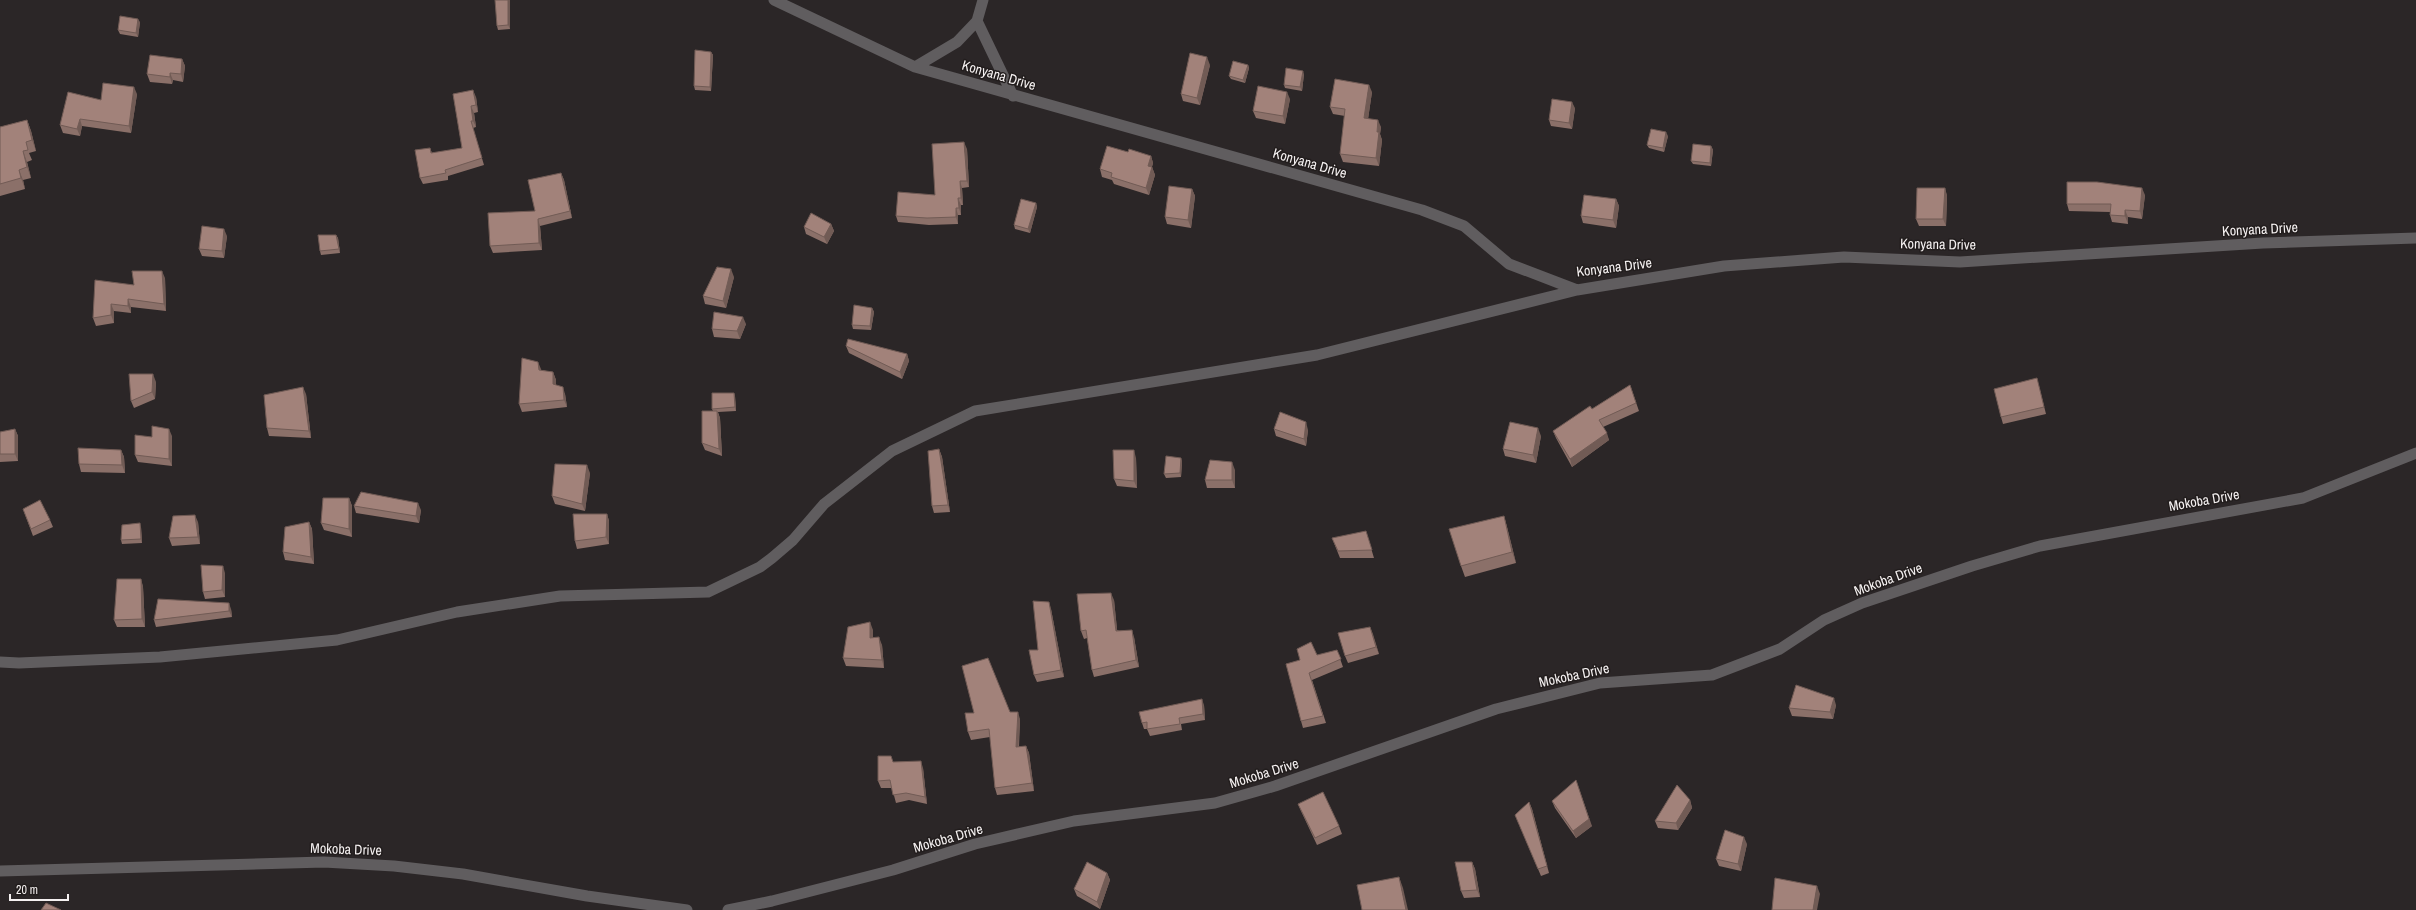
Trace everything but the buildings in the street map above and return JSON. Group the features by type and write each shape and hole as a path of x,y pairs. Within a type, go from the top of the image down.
{"street":[{"name":"Konyana Drive","path":"774,0 915,67 1013,96 1422,210 1464,226 1509,264 1577,290 1724,266 1844,257 1960,262 2264,243 2416,238"},
{"path":"915,67 957,42 977,21 983,0"},
{"path":"977,21 1013,96"},
{"path":"0,662 19,663 160,657 258,648 337,640 456,612 560,596 708,592 760,567 772,558 793,540 824,504 892,451 975,411 1317,355 1577,290"},
{"name":"Mokoba Drive","path":"728,910 772,901 893,870 975,844 1074,821 1215,802 1275,786 1496,709 1600,683 1712,675 1780,649 1824,620 1862,603 1972,566 2040,546 2303,498 2416,453"},
{"name":"Mokoba Drive","path":"0,871 316,862 378,865 463,874 587,896 687,910"}]}
